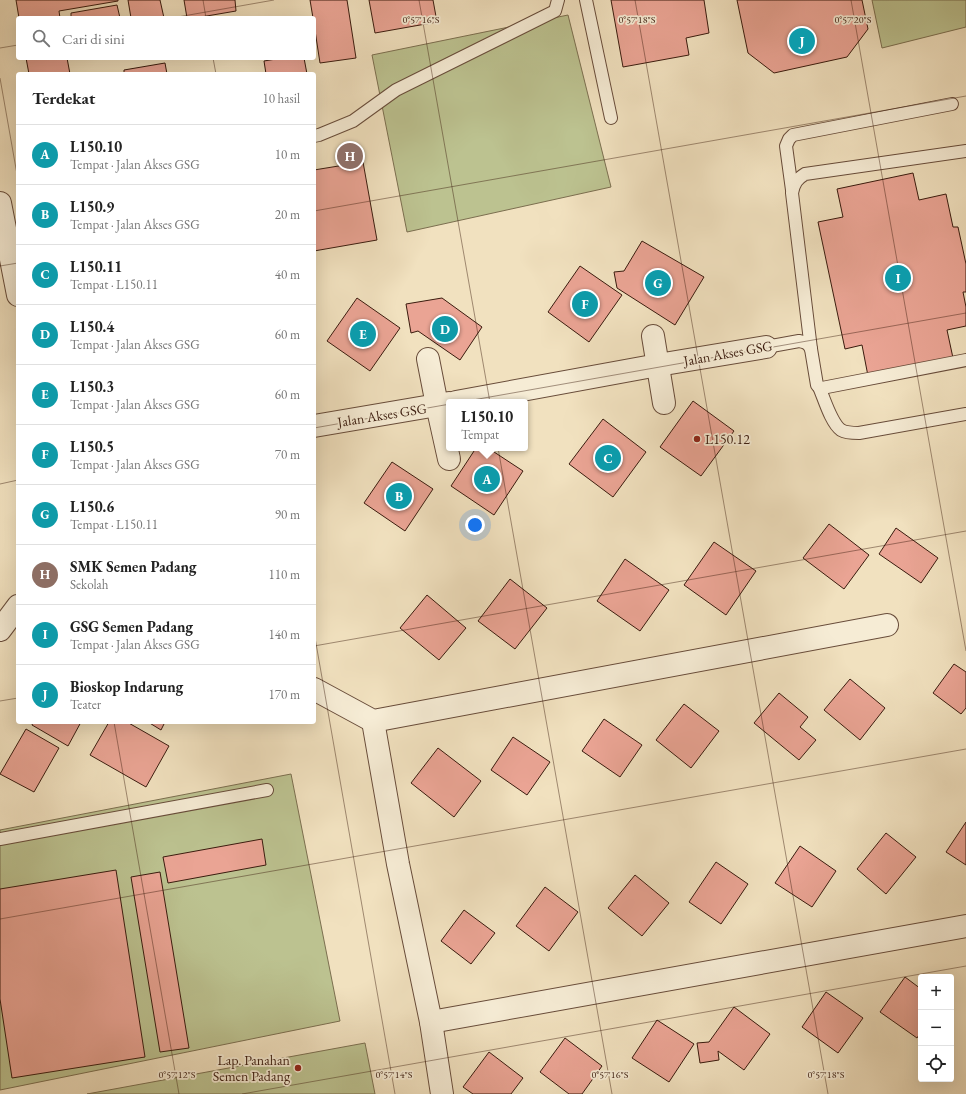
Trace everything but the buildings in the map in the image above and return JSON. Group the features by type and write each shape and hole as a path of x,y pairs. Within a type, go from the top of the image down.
{"street":[{"path":"0,203 16,285"},
{"path":"653,336 664,403"},
{"name":"Jalan Akses GSG","path":"474,399 658,365 766,347"},
{"path":"428,359 446,402"},
{"name":"Jalan Akses GSG","path":"316,426 446,404"},
{"path":"449,451 449,458"},
{"path":"0,630 16,609"},
{"path":"316,690 373,721 886,625"},
{"path":"373,721 398,864 431,1022 442,1094"},
{"path":"431,1022 966,926"}],"lane":[{"path":"316,136 353,121 396,90 555,11 558,0"},
{"path":"586,0 611,118"},
{"path":"952,104 794,135 789,139 786,146 811,349 817,385 834,422 841,430 848,433 859,433 966,414"},
{"path":"792,193 797,179 805,174 966,151"},
{"name":"Jalan Akses GSG","path":"766,347 799,341 809,344 811,349"},
{"path":"819,388 966,360"},
{"path":"0,839 267,790"}],"green space":[{"path":"872,0 966,0 966,27 882,48"},
{"path":"568,15 611,187 407,232 372,55"},
{"path":"291,774 340,1021 0,1090 0,830"},
{"name":"Lap. Panahan Semen Padang","path":"365,1043 375,1094 87,1094"}],"place":[{"name":"Bioskop Indarung","path":"802,41"},
{"name":"SMK Semen Padang","path":"350,156"},
{"name":"GSG Semen Padang","path":"898,278"},
{"name":"L150.6","path":"658,283"},
{"name":"L150.5","path":"585,304"},
{"name":"L150.4","path":"445,329"},
{"name":"L150.3","path":"363,334"},
{"name":"L150.12","path":"697,439"},
{"name":"L150.11","path":"608,458"},
{"name":"L150.10","path":"487,479"},
{"name":"L150.9","path":"399,496"},
{"name":"Lap. Panahan Semen Padang","path":"298,1068"}]}
